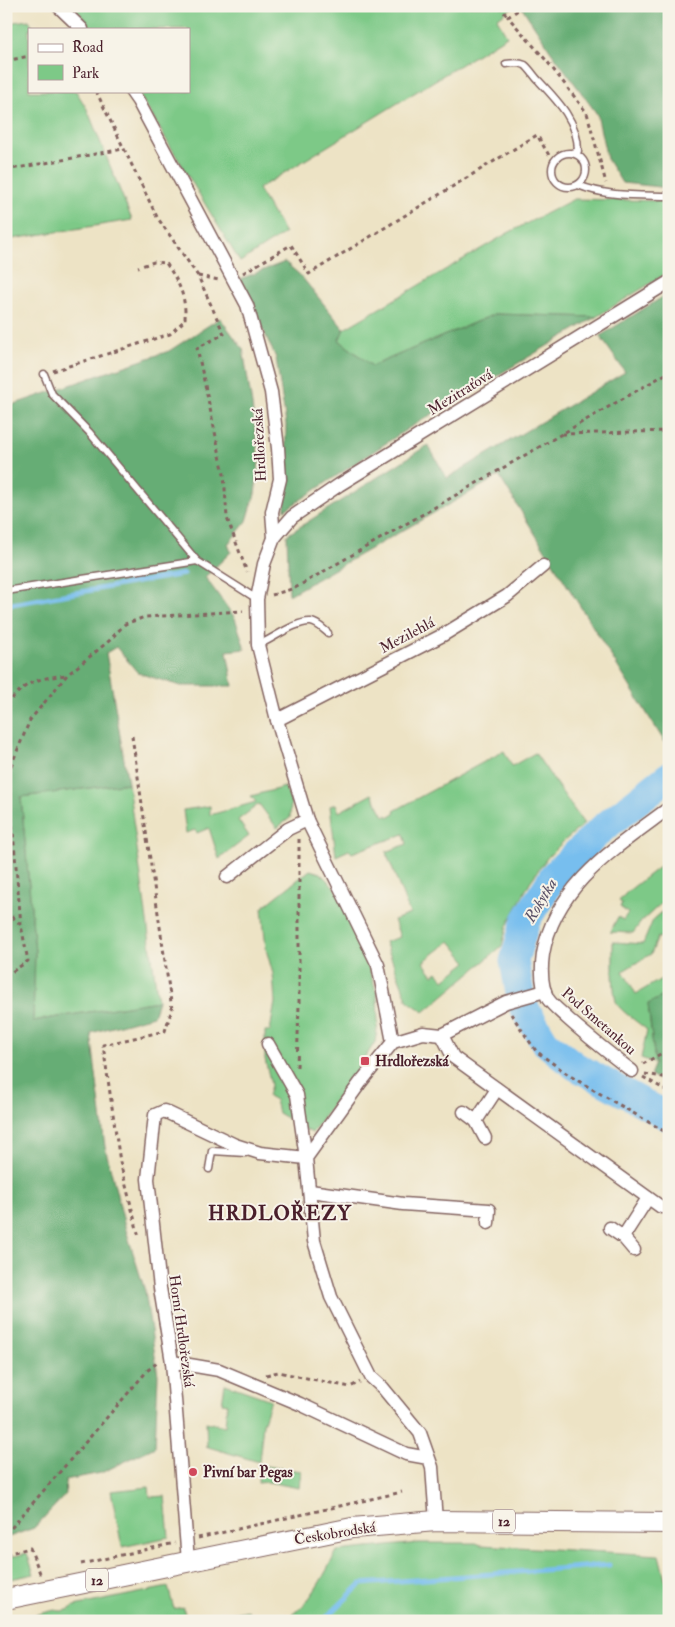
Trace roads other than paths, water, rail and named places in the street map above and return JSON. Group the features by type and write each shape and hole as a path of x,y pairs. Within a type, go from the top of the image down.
{"main road":[{"name":"Českobrodská","path":"6,1599 352,1528 436,1521 669,1523"}],"street":[{"path":"58,6 81,28"},
{"name":"Hrdlořezská","path":"132,92 138,100 247,305 271,392 280,479 272,512 274,538 264,564 257,605 258,645 277,720 307,820 378,965 393,1042"},
{"name":"Mezitraťová","path":"274,538 292,517 339,485 669,282"},
{"name":"Mezilehlá","path":"277,720 443,635 507,596 543,566"},
{"name":"Pod Smetankou","path":"632,1071 581,1031 540,992 545,943 554,920 566,900 587,873 669,808"},
{"path":"227,877 288,829 307,820"},
{"path":"306,1158 360,1082 393,1042 423,1033 442,1035 540,992"},
{"path":"442,1035 453,1058 661,1207"},
{"path":"268,1044 296,1095 306,1158 314,1241 332,1297 371,1377 383,1388 420,1433 432,1467 436,1521"},
{"path":"476,1121 497,1089"},
{"name":"Horní Hrdlořezská","path":"188,1561 172,1362 160,1288 148,1179 155,1116 164,1111 235,1145 260,1153"},
{"path":"464,1112 476,1121 485,1138"},
{"path":"260,1153 306,1158"},
{"path":"310,1191 403,1204 488,1210 488,1223"},
{"path":"623,1237 648,1198"},
{"path":"610,1228 623,1237 634,1250"},
{"path":"172,1362 219,1370 300,1404 406,1454 428,1458"}],"lane":[{"path":"506,64 514,62 524,65 558,102 575,130 578,139 578,151 560,154 553,162 551,174 557,183 567,187 578,185 609,194 669,196"},
{"path":"572,153 582,158 585,164 585,176 578,185"},
{"path":"44,374 52,394 89,432 197,561 257,605"},
{"path":"6,591 197,561"},
{"path":"258,645 298,624 310,622 317,624 328,634"},
{"path":"209,1169 212,1150 234,1153 260,1153"}],"waterway":[{"path":"6,605 184,574"},
{"name":"Rokytka","path":"669,776 603,828 555,874 526,920 514,961 522,1004 545,1042 575,1066 669,1117"},
{"path":"323,1621 361,1584 609,1565"}],"place":[{"name":"Hrdlořezská","path":"365,1061"},
{"name":"Pivní bar Pegas","path":"193,1472"}],"district":[{"name":"HRDLOŘEZY","path":"280,1213"}]}
